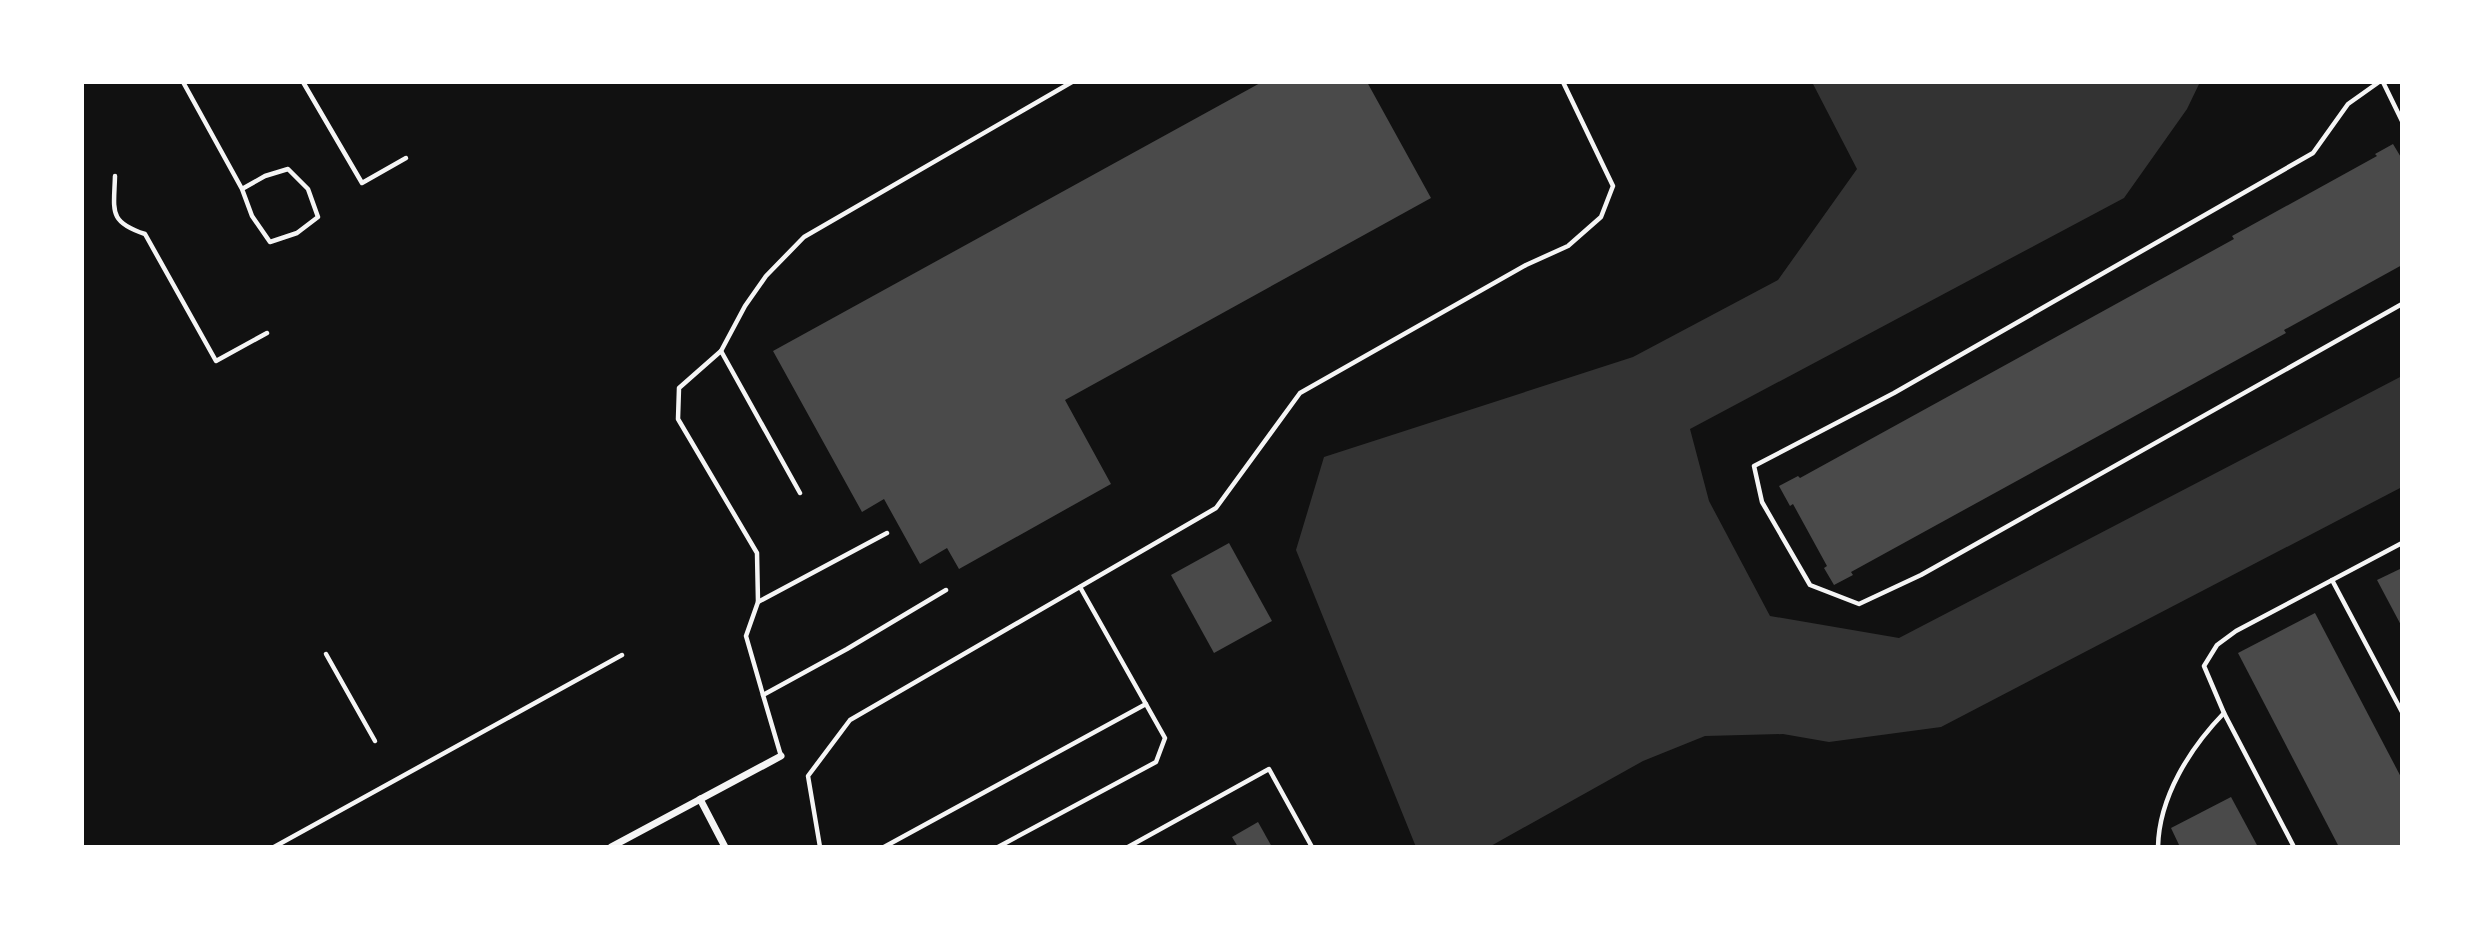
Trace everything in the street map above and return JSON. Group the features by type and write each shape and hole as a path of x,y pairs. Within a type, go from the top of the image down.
{"street":[{"path":"611,847 781,756"},
{"path":"700,799 725,847"}],"lane":[{"path":"183,82 242,189 252,216 270,242 297,233 318,218 308,189 288,169 265,176 242,189"},
{"path":"303,82 362,183 406,158"},
{"path":"781,756 746,636 758,602 757,553 678,419 679,388 721,351 766,276 804,237 1072,82"},
{"path":"820,847 808,776 850,720 1216,508 1300,393 1526,265 1568,246 1601,217 1613,186 1563,82"},
{"path":"2402,121 2381,82 2348,104 2313,153 1894,393 1754,466 1762,502 1810,585 1859,604 1921,575 2402,304"},
{"path":"114,176 114,210 124,227 145,234 216,361 267,333"},
{"path":"721,351 800,494"},
{"path":"758,602 887,533"},
{"path":"2294,847 2224,713 2204,666 2217,645 2236,631 2402,543"},
{"path":"2332,580 2402,712"},
{"path":"998,847 1156,762 1166,738 1080,587"},
{"path":"763,695 947,590"},
{"path":"326,654 375,741"},
{"path":"274,847 622,655"},
{"path":"884,847 1146,704"},
{"path":"2158,847 2159,830 2171,789 2207,731 2224,713"},
{"path":"1128,847 1269,769 1312,847"}],"shaded area":[{"path":"1812,82 2200,82 2187,109 2124,198 1690,429 1709,501 1770,616 1899,638 2402,376 2402,487 1941,727 1829,742 1783,734 1705,736 1643,761 1489,847 1416,847 1296,550 1324,457 1633,357 1778,280 1857,169"}],"building":[{"path":"1262,82 1367,82 1431,198 1065,400 1111,484 959,569 947,548 920,564 884,499 862,512 773,351"},
{"path":"2393,144 2402,159 2402,265 2284,330 2286,333 1851,572 1853,575 1834,585 1824,568 1827,566 1793,504 1790,506 1779,486 1798,476 1800,478 2234,239 2232,236 2377,156 2375,154"},
{"path":"1229,543 1272,621 1214,653 1171,575"},
{"path":"2402,568 2402,627 2377,580"},
{"path":"2315,613 2402,779 2402,847 2339,847 2238,653"},
{"path":"2231,797 2258,847 2180,847 2171,828"},
{"path":"1258,822 1272,847 1238,847 1232,837"}]}
